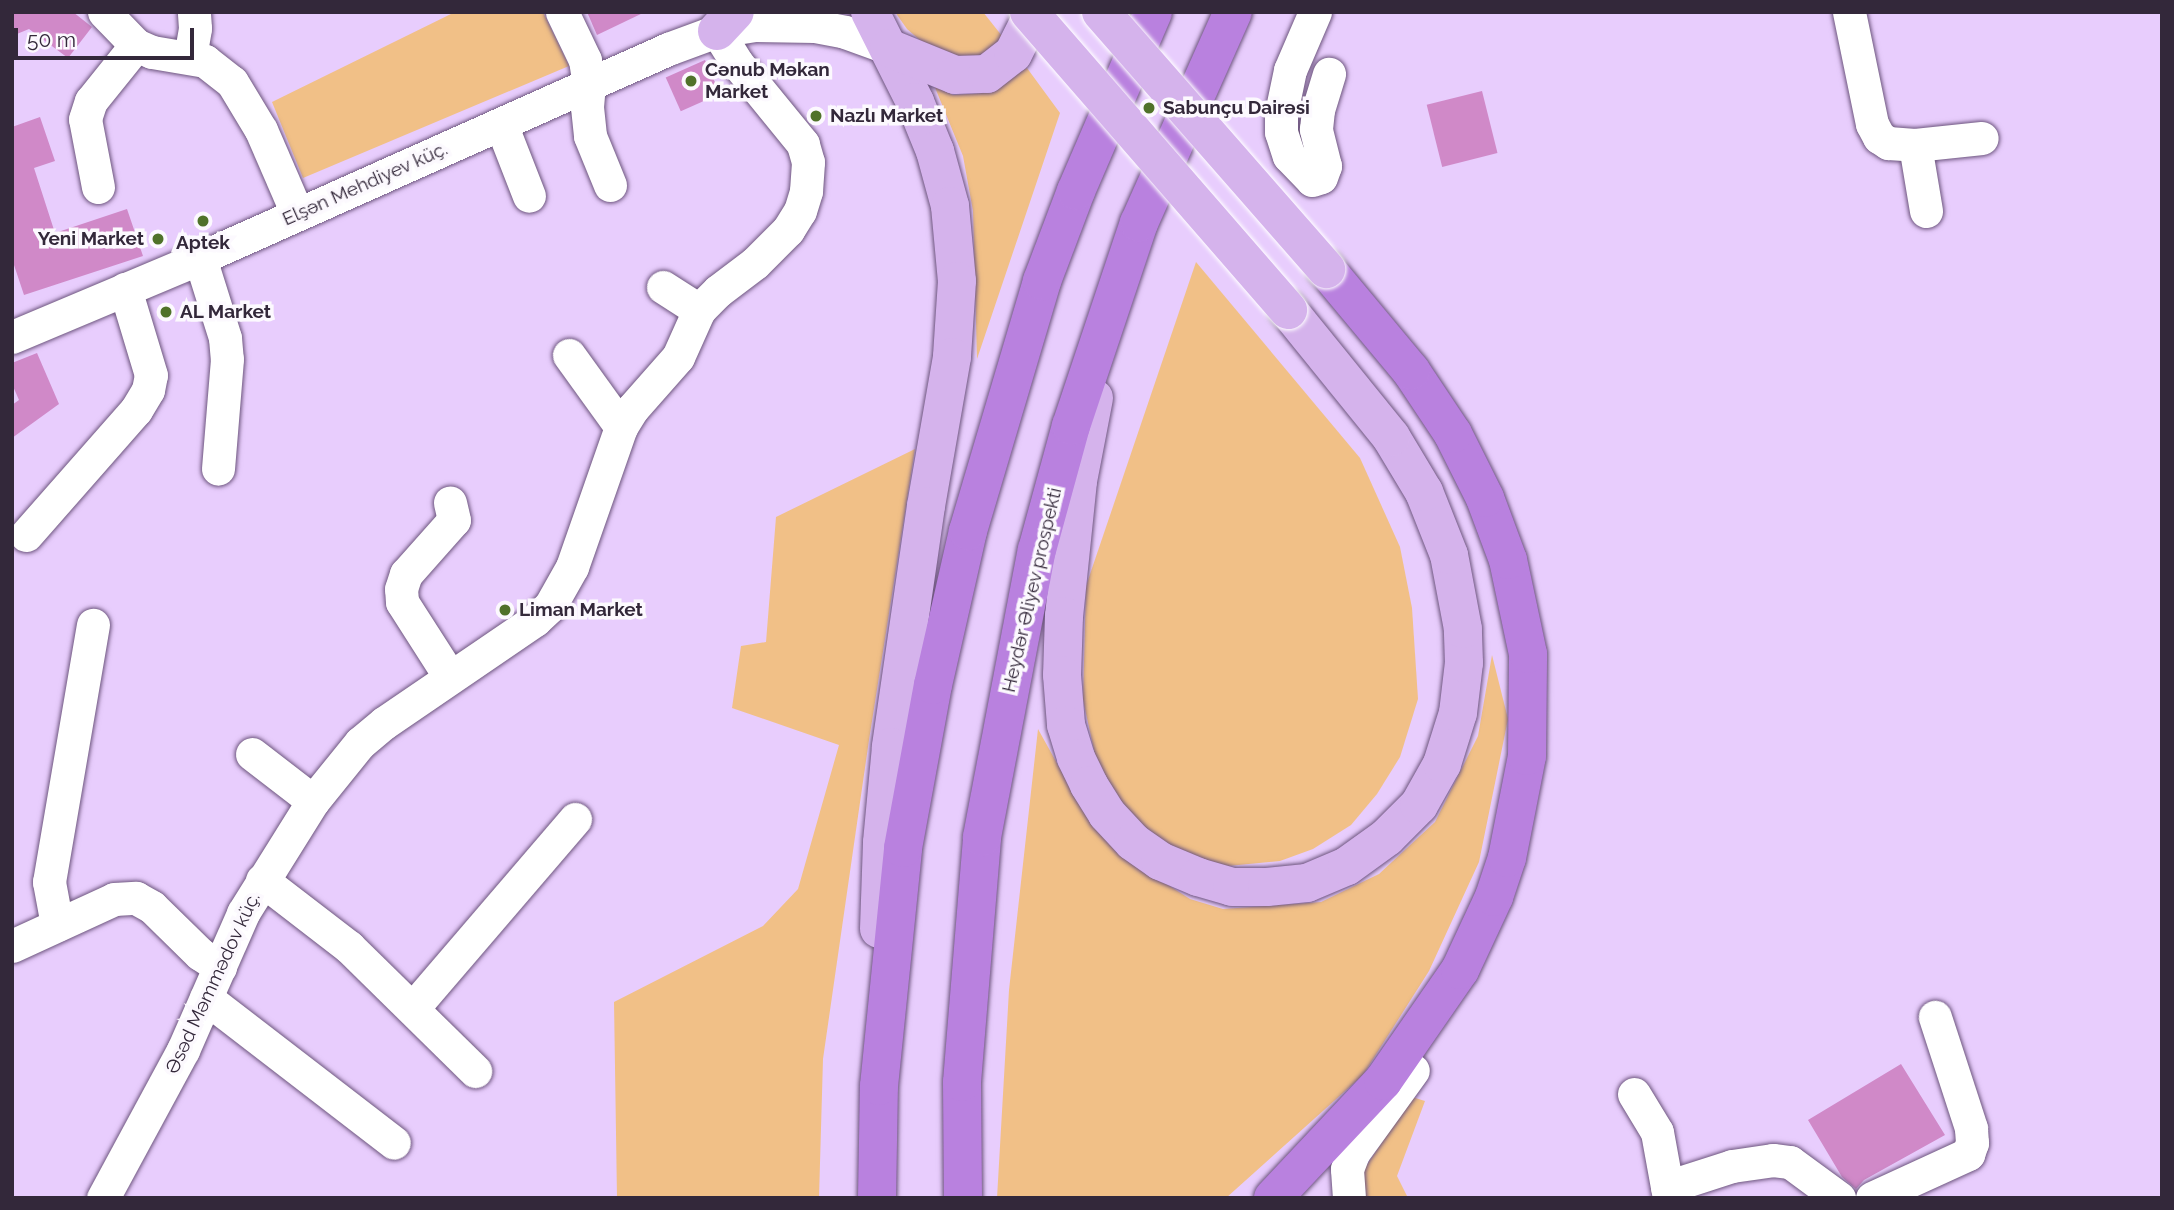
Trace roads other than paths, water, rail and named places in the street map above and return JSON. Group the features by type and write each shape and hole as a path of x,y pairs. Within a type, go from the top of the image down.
{"highway":[{"path":"877,1198 878,1086 903,848 933,685 968,531 1042,281 1076,191 1153,12"},
{"name":"Heydər Əliyev prospekti","path":"962,1198 962,1082 982,837 1037,550 1071,426 1139,223 1233,12"},
{"path":"1273,1198 1383,1081 1424,1026 1460,970 1494,897 1507,858 1525,768 1529,696 1528,654 1508,560 1485,498 1453,434 1411,371 1326,269"}],"main road":[{"path":"870,12 915,102 943,176 951,218 957,281 952,357 905,646 887,788 879,915 878,1086"},
{"path":"889,48 955,75 987,74 1013,54 1032,12 1288,310 1391,437 1424,492 1449,555 1460,597 1464,663 1458,712 1442,764 1419,805 1387,837 1347,866 1307,883 1232,887 1198,877 1160,861 1133,842 1107,814 1088,785 1076,758 1066,725 1062,675 1064,615 1078,481 1112,306"},
{"path":"1101,12 1326,269"}],"street":[{"path":"104,12 136,45 152,52 190,57 220,71 245,100 297,214"},
{"path":"190,57 195,28 194,12"},
{"path":"562,12 585,60 589,83 590,136 610,184"},
{"path":"1315,12 1290,70 1281,113 1281,132 1289,156 1312,180 1321,177 1325,166 1316,130 1318,110 1329,74"},
{"path":"1849,12 1872,124 1878,136 1888,143 1915,145 1982,138"},
{"name":"Elşən Mehdiyev küç.","path":"12,337 200,258 726,22 815,26 845,32 889,48"},
{"name":"Əsəd Məmmədov küç.","path":"109,1196 206,998 243,913 313,801 360,743 415,699 535,620 550,606 572,567 621,428 633,408 678,357 699,310 718,291 755,263 788,230 800,211 806,191 808,162 803,144 737,64 726,22"},
{"path":"98,187 85,119 91,101 136,45"},
{"path":"501,124 529,196"},
{"path":"1915,145 1926,211"},
{"path":"200,258 225,338 227,359 218,469"},
{"path":"663,287 699,310"},
{"path":"26,535 136,410 148,390 151,374 125,289"},
{"path":"569,355 621,428"},
{"path":"450,502 454,520 406,574 401,589 402,602 450,677"},
{"path":"57,925 48,882 93,625"},
{"path":"252,754 313,801"},
{"path":"413,1007 575,819"},
{"path":"1349,1198 1347,1169 1353,1153 1444,1025 1485,945 1507,858"},
{"path":"262,880 349,947 413,1007 475,1071"},
{"path":"12,946 114,899 136,898 152,907 200,954 220,967"},
{"path":"206,998 394,1143"},
{"path":"1872,1198 1968,1154 1972,1143 1970,1128 1935,1017"},
{"path":"1634,1094 1657,1132 1668,1192 1732,1166 1773,1160 1790,1162 1839,1198"}],"place":[{"name":"Cənub Məkan Market","path":"691,81"},
{"name":"Sabunçu Dairəsi","path":"1149,108"},
{"name":"Nazlı Market","path":"816,116"},
{"name":"Aptek","path":"203,221"},
{"name":"Yeni Market","path":"158,239"},
{"name":"AL Market","path":"166,312"},
{"name":"Liman Market","path":"505,610"}]}
